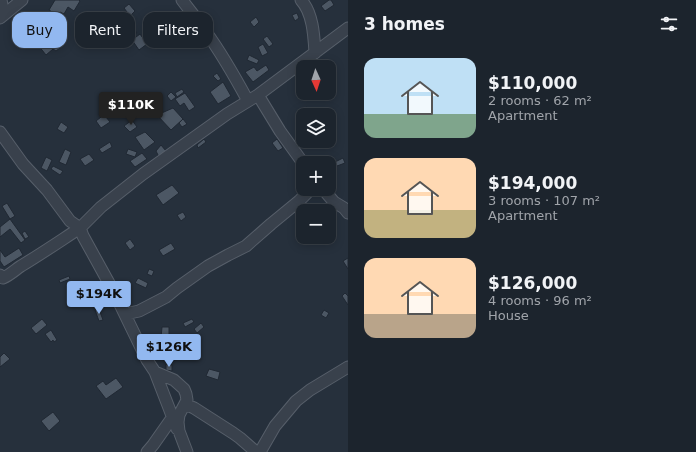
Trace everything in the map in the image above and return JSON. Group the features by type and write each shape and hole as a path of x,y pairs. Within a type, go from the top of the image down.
{"street":[{"path":"1,0 2,16"},
{"path":"2,16 22,0"},
{"path":"182,0 206,31 229,67 248,101"},
{"path":"301,0 307,7 311,18 315,53"},
{"path":"1,278 9,275 80,228 101,207 143,174 222,118 258,95 348,28"},
{"path":"258,95 280,131 298,156"},
{"path":"0,132 23,164 47,190 70,221 80,228 115,294 147,360 155,372 172,418 187,452"},
{"path":"125,314 138,311 166,297 208,266 246,246 304,196"},
{"path":"329,196 348,213"},
{"path":"260,452 275,426 296,401 310,390 348,366"},
{"path":"155,372 174,380 184,389 187,400 179,415 179,431"},
{"path":"185,404 194,408 233,433 256,452"},
{"path":"147,452 154,445 172,418"}],"building":[{"path":"55,0 80,1 74,11 68,7 65,12 52,12 49,10"},
{"path":"331,0 334,5 325,11 321,6"},
{"path":"129,4 135,11 127,12 124,8"},
{"path":"297,13 299,18 295,21 292,15"},
{"path":"256,17 259,22 254,27 250,22"},
{"path":"140,34 143,38 143,47 139,50 135,44 135,38"},
{"path":"267,36 273,44 269,47 263,39"},
{"path":"263,44 268,53 262,56 258,47"},
{"path":"40,48 60,48 56,51 53,49 46,55"},
{"path":"249,55 259,60 257,64 247,60"},
{"path":"266,65 269,70 253,82 245,72 254,67 257,71"},
{"path":"217,73 221,79 218,81 213,76"},
{"path":"223,82 231,96 218,104 210,92"},
{"path":"182,89 184,92 177,97 175,93"},
{"path":"171,92 176,97 171,101 167,96"},
{"path":"185,93 195,107 189,111 184,103 180,106 175,99"},
{"path":"173,108 183,119 171,130 157,115"},
{"path":"102,112 110,122 101,128 96,121 101,117 99,114"},
{"path":"183,119 187,124 182,127 179,123"},
{"path":"132,120 137,127 130,132 124,126"},
{"path":"61,122 68,127 64,133 57,129"},
{"path":"145,132 155,142 144,150 135,137"},
{"path":"204,139 206,142 198,148 197,145"},
{"path":"277,139 283,148 278,151 272,143"},
{"path":"110,142 112,147 102,153 99,149"},
{"path":"161,145 166,151 160,159 156,151"},
{"path":"65,149 71,152 66,165 59,162"},
{"path":"128,149 137,152 135,157 126,154"},
{"path":"142,153 147,159 135,167 130,161"},
{"path":"89,154 94,160 85,166 80,159"},
{"path":"46,157 52,160 47,171 41,168"},
{"path":"343,158 345,163 337,166 336,162"},
{"path":"53,166 63,171 60,175 51,169"},
{"path":"172,185 179,193 163,205 156,195"},
{"path":"7,203 15,216 10,219 2,206"},
{"path":"183,212 186,217 181,221 177,215"},
{"path":"10,219 25,240 21,243 10,229 0,237 0,227"},
{"path":"25,231 29,237 25,239 22,233"},
{"path":"130,239 135,246 130,250 125,243"},
{"path":"171,243 175,249 163,256 159,250"},
{"path":"19,248 23,255 4,267 0,261 0,250 5,257"},
{"path":"348,258 348,269 343,261"},
{"path":"149,269 154,271 152,276 147,274"},
{"path":"69,276 70,279 60,283 59,280"},
{"path":"138,278 148,283 146,288 135,283"},
{"path":"345,293 348,296 348,305 342,296"},
{"path":"99,309 103,320 99,321 95,310"},
{"path":"324,310 329,313 326,318 321,315"},
{"path":"42,319 47,325 36,334 31,328"},
{"path":"192,319 194,322 185,327 183,323"},
{"path":"201,323 204,327 197,333 194,329"},
{"path":"162,327 169,327 169,339 161,338"},
{"path":"51,330 57,340 54,342 53,340 51,342 45,334"},
{"path":"168,351 174,351 173,362 167,362"},
{"path":"4,353 10,359 0,367 0,357"},
{"path":"166,364 172,365 172,371 166,370"},
{"path":"209,369 220,372 218,380 206,376"},
{"path":"116,378 123,387 106,399 96,386 103,381 106,385"},
{"path":"53,412 60,421 49,431 41,421"}]}
